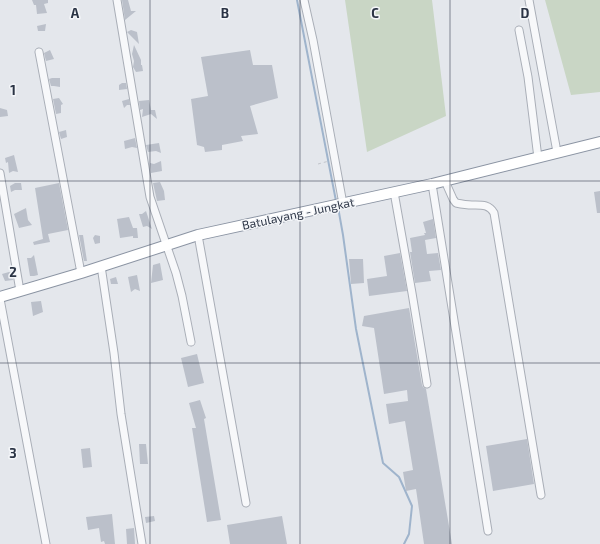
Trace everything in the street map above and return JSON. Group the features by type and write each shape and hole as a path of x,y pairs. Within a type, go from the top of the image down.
{"highway":[{"name":"Batulayang - Jungkat","path":"0,298 198,235 445,181 600,142"}],"street":[{"path":"117,0 150,197 176,273 191,342"},
{"path":"304,0 313,40 339,204"},
{"path":"529,0 557,152"},
{"path":"519,30 528,77 538,158"},
{"path":"39,52 81,273"},
{"path":"0,173 20,291"},
{"path":"445,181 452,199 456,203 485,205 494,213 541,495"},
{"path":"432,184 488,531"},
{"path":"394,192 427,384"},
{"path":"198,235 246,503"},
{"path":"101,266 114,353 121,414 142,544"},
{"path":"0,298 46,544"}],"path":[{"path":"318,164 325,162"}],"green space":[{"path":"345,0 432,0 446,116 367,152"},
{"path":"545,0 600,0 600,92 571,95"}],"building":[{"path":"32,0 48,0 48,3 44,4 47,13 37,14 36,5 34,5"},
{"path":"122,0 128,0 131,11 136,11 125,20"},
{"path":"46,24 45,31 38,31 37,26"},
{"path":"131,30 137,32 139,44 127,32"},
{"path":"134,45 141,60 143,71 136,72 133,67 134,61 132,54"},
{"path":"50,50 54,59 46,61 44,53"},
{"path":"250,50 253,65 272,65 278,98 250,106 258,134 241,136 243,141 222,145 222,150 205,152 204,147 197,145 191,99 208,96 201,57"},
{"path":"60,78 60,87 51,86 49,79"},
{"path":"126,83 127,89 119,90 119,85"},
{"path":"59,98 63,104 61,105 61,113 56,114 53,99"},
{"path":"129,99 130,105 127,105 124,108 122,101"},
{"path":"149,100 151,110 155,110 157,119 151,114 142,117 143,109 140,110 139,101"},
{"path":"0,108 7,110 8,116 0,117"},
{"path":"66,130 67,137 61,139 59,132"},
{"path":"135,138 137,148 132,147 125,149 124,141"},
{"path":"159,143 161,153 156,151 148,152 146,145"},
{"path":"14,155 18,172 13,171 9,173 8,162 6,163 5,158"},
{"path":"161,161 162,171 151,173 150,163 154,164"},
{"path":"160,182 164,191 165,200 157,201 153,183"},
{"path":"15,183 21,183 22,190 15,190 11,192 10,186"},
{"path":"59,183 68,230 48,234 50,242 34,245 33,242 43,239 35,188"},
{"path":"600,191 600,213 597,213 594,192"},
{"path":"26,208 28,220 32,225 19,228 14,214"},
{"path":"146,211 152,229 147,226 143,227 139,214"},
{"path":"129,217 133,228 137,228 138,238 133,238 133,236 120,238 117,219"},
{"path":"433,219 436,238 425,240 427,254 438,253 441,270 429,271 431,281 415,283 410,252 412,252 410,238 425,235 424,233 426,233 423,222"},
{"path":"79,235 83,235 87,261 84,261"},
{"path":"95,235 100,236 100,243 95,244 93,238"},
{"path":"400,253 407,291 369,296 367,279 387,276 384,256"},
{"path":"34,255 38,275 30,276 27,258 31,258"},
{"path":"349,259 363,259 364,283 351,284"},
{"path":"160,263 163,280 151,283 153,265"},
{"path":"9,272 12,273 13,280 5,281 2,274"},
{"path":"137,275 140,291 135,289 131,292 128,277"},
{"path":"116,277 118,284 111,284 110,279"},
{"path":"41,301 43,312 33,316 31,302"},
{"path":"409,308 422,385 426,389 452,544 424,544 416,489 406,491 403,472 413,470 405,421 389,424 386,404 408,401 407,390 384,394 374,328 362,326 364,316"},
{"path":"197,354 204,383 188,387 181,358"},
{"path":"200,400 206,418 204,419 221,520 207,522 192,428 196,428 189,403"},
{"path":"527,439 534,484 493,491 486,446"},
{"path":"139,444 146,444 148,464 140,464"},
{"path":"90,448 92,467 83,468 81,449"},
{"path":"112,514 115,544 105,544 104,541 101,542 99,528 88,530 86,517"},
{"path":"154,516 155,521 146,523 145,517"},
{"path":"282,516 287,544 230,544 227,525"},
{"path":"134,528 135,544 127,544 126,529"}],"waterway":[{"path":"297,0 336,201"},
{"path":"338,207 356,329 383,463 399,477 412,506 409,534 404,544"}]}
